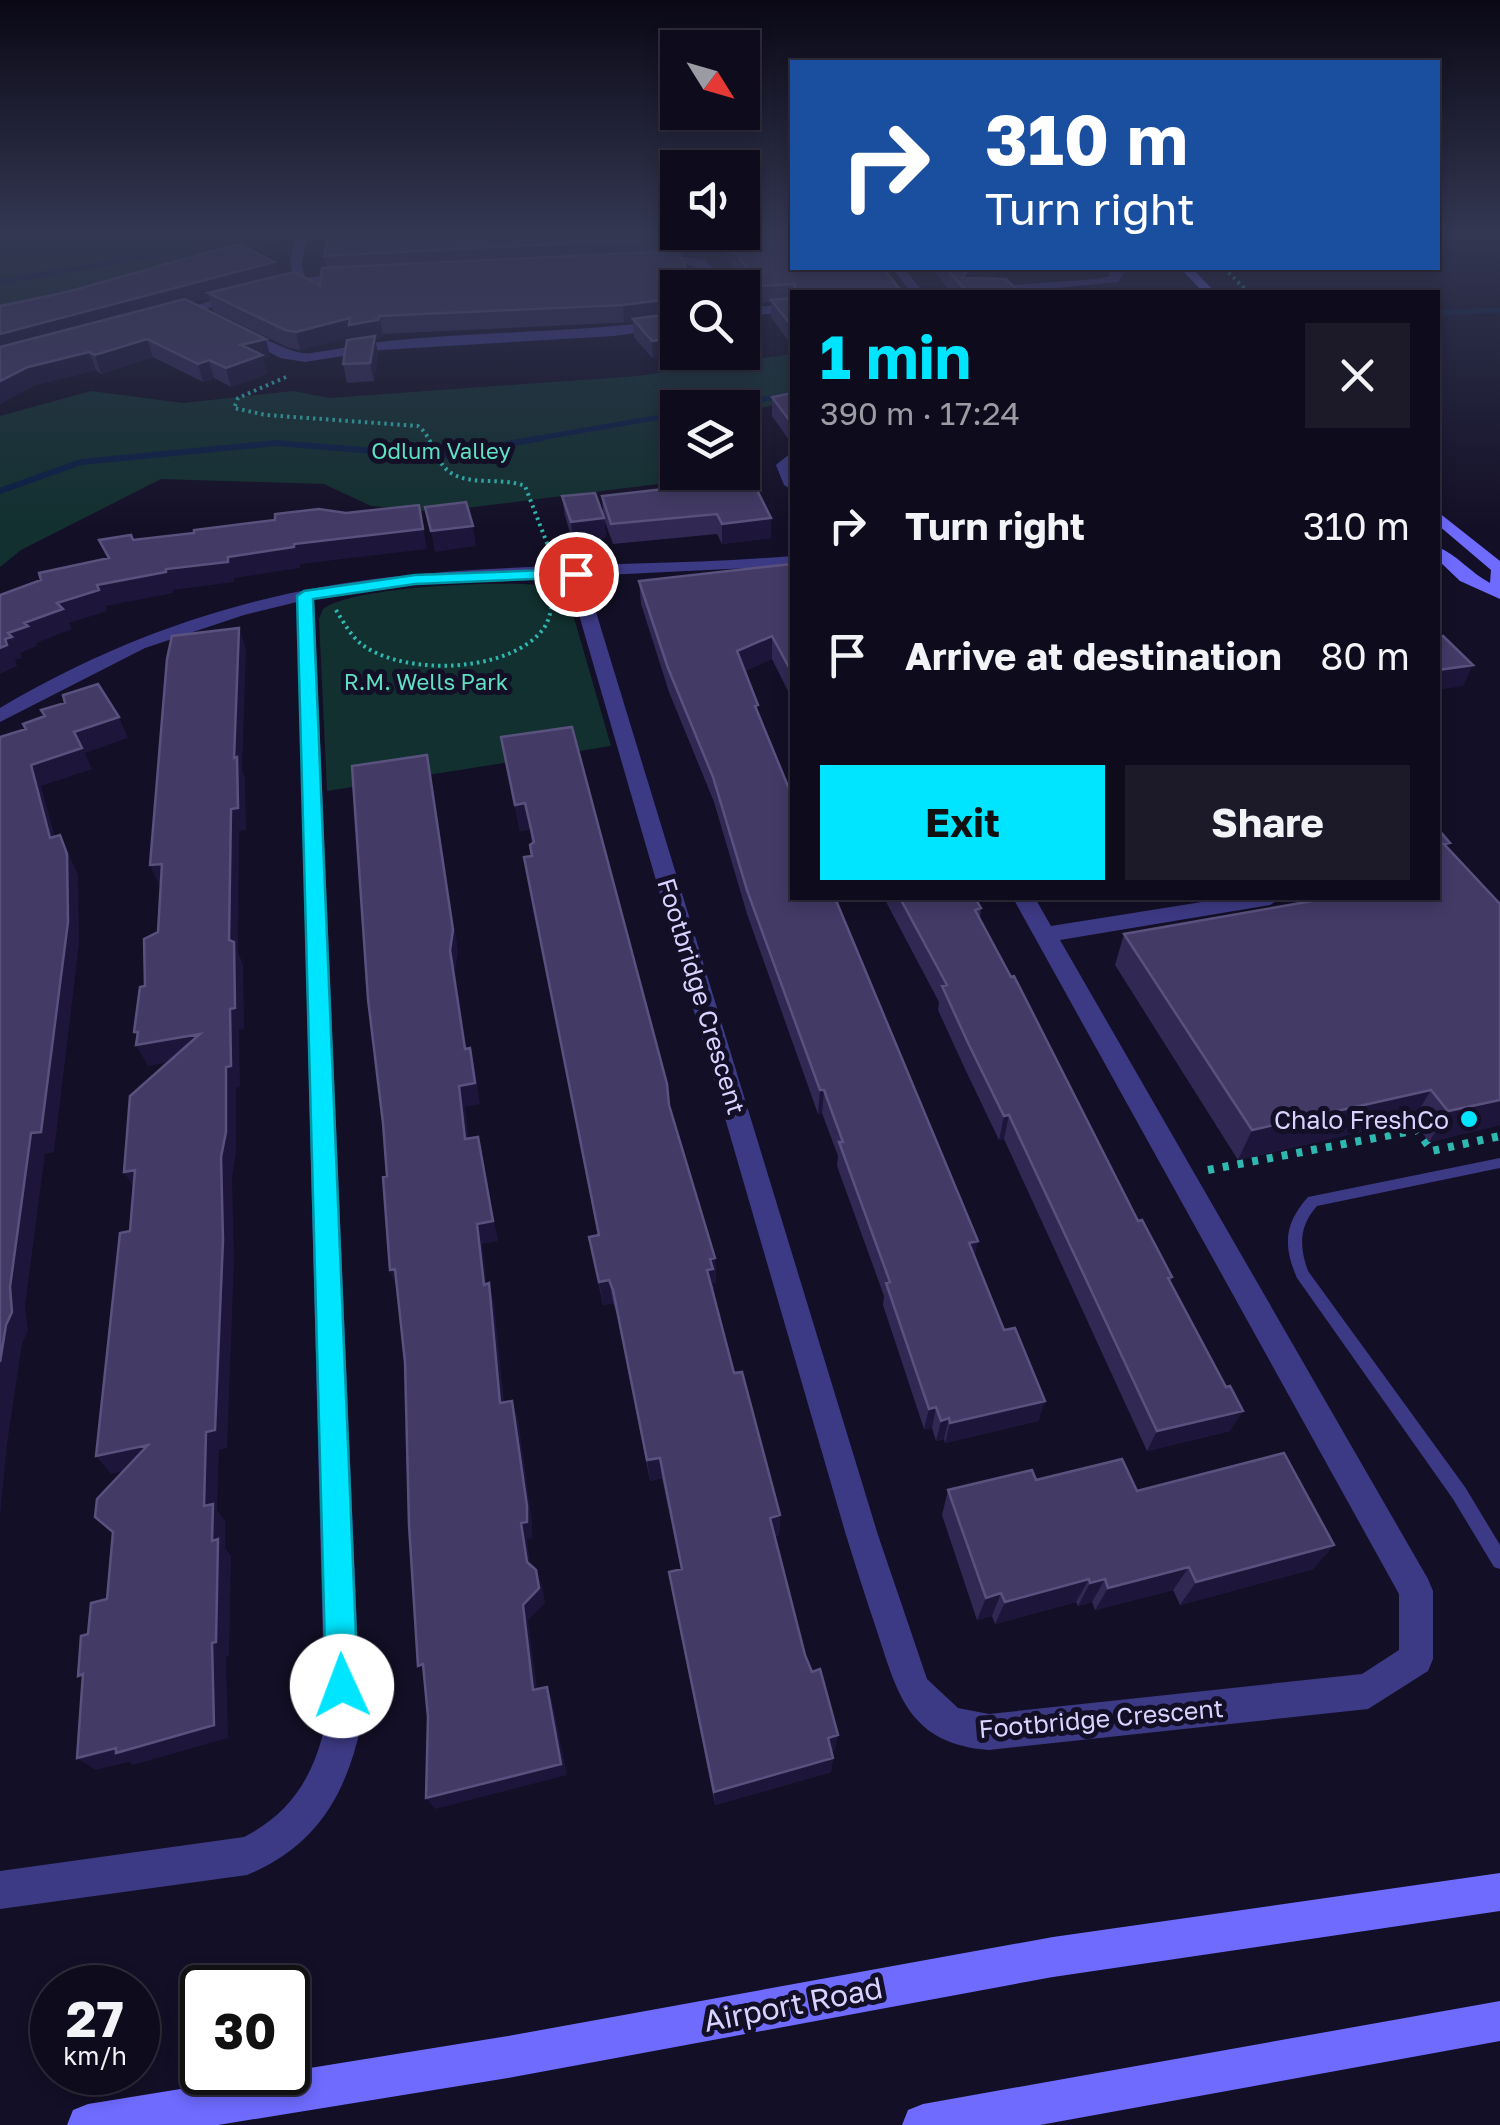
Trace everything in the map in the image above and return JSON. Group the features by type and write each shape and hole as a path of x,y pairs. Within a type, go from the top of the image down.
{"main road":[{"path":"1440,519 1498,569 1500,593 1466,578 1440,554"},
{"name":"Airport Road","path":"88,2125 508,2057 1053,1957 1500,1892"},
{"path":"923,2125 1500,2021"}],"street":[{"path":"237,331 286,355 305,358 381,346 620,331"},
{"path":"790,458 784,465 790,480"},
{"path":"0,716 80,669 130,646 196,624 415,580 727,568 790,561"},
{"name":"Footbridge Crescent","path":"562,574 862,1535 913,1689 927,1709 946,1723 968,1731 996,1732 1368,1691 1416,1659 1416,1591 1025,900"},
{"path":"0,1890 247,1856 280,1842 305,1816 324,1790 338,1758 344,1725 319,600"},
{"path":"1045,935 1258,900"}],"lane":[{"path":"1500,1163 1314,1201 1300,1214 1293,1232 1294,1252 1302,1274 1459,1493 1500,1561"}],"path":[{"path":"289,376 238,398 234,408 266,415 409,424 424,429 447,470 461,476 510,480 525,486 562,574 550,616 539,633 517,648 487,660 454,666 372,651 319,600"},
{"path":"1208,1170 1417,1130 1432,1151 1500,1136"}],"green space":[{"name":"Odlum Valley","path":"790,354 790,402 760,408 760,390 660,390 660,484 434,512 371,506 324,484 161,479 21,550 0,567 0,416 91,391 183,403 293,391 329,398 680,370 760,370 760,359"},
{"name":"R.M. Wells Park","path":"471,584 554,586 568,597 611,746 327,791 319,619 323,609 367,594 399,590"}],"building":[{"path":"61,331 250,331 266,339 241,345 262,355 226,368 209,360 198,364 147,339 95,355 89,352 28,367 0,381 0,347"},
{"path":"644,331 660,331 660,340 652,341"},
{"path":"375,336 370,363 343,364 347,340"},
{"path":"790,393 790,421 772,397"},
{"path":"660,489 757,490 771,518 722,524 717,514 611,524 602,496"},
{"path":"595,493 604,518 571,522 562,496"},
{"path":"466,502 473,526 431,531 425,507"},
{"path":"419,505 423,529 294,544 228,557 228,562 166,569 97,585 99,590 57,603 63,609 8,633 12,637 5,639 7,645 0,648 0,595 41,580 39,573 109,558 99,540 194,533 275,520 275,514 319,509 346,513"},
{"path":"790,564 790,669 772,636 737,651 790,791 790,900 836,900 978,1241 969,1243 1004,1330 1015,1328 1045,1401 950,1423 949,1418 941,1421 936,1407 929,1409 886,1283 890,1282 839,1142 843,1142 747,890 713,777 668,668 639,581"},
{"path":"239,628 234,758 237,757 238,808 231,809 229,940 234,942 235,1008 230,1009 231,1066 226,1067 226,1132 221,1157 223,1240 215,1430 206,1432 204,1506 213,1504 212,1541 218,1539 216,1642 212,1643 214,1725 116,1753 116,1748 77,1758 83,1674 78,1676 81,1636 88,1634 91,1603 107,1599 113,1532 95,1517 97,1499 148,1445 96,1456 120,1233 130,1231 135,1170 124,1172 130,1096 200,1034 136,1045 138,1032 134,1032 140,987 145,986 144,939 158,932 162,864 150,865 167,659 172,636"},
{"path":"1443,636 1473,665 1440,670"},
{"path":"98,684 119,717 74,732 82,748 31,765 50,838 60,835 67,854 68,922 41,1132 31,1133 10,1287 12,1312 0,1362 0,737 26,729 23,724 45,716 41,710 65,703 63,695"},
{"path":"572,727 667,1084 669,1105 715,1258 710,1259 713,1269 707,1270 734,1373 742,1372 780,1515 770,1518 805,1655 812,1672 820,1669 838,1735 828,1738 833,1758 714,1792 669,1572 682,1569 660,1458 647,1460 613,1290 609,1280 599,1282 589,1237 599,1235 524,857 532,856 530,845 534,842 525,803 515,805 501,737"},
{"path":"427,755 453,930 450,950 465,1049 470,1048 475,1083 459,1086 465,1139 478,1137 493,1221 477,1224 484,1285 489,1283 500,1403 512,1401 527,1506 527,1522 521,1523 527,1562 536,1570 539,1588 523,1605 533,1690 547,1687 561,1764 426,1798 428,1717 423,1664 418,1666 405,1362 395,1269 390,1270 383,1177 387,1176 368,999 352,766"},
{"path":"1440,831 1450,843 1444,844 1500,904 1500,1100 1448,1111 1431,1090 1252,1130 1124,934 1318,900 1440,900"},
{"path":"901,900 976,900 981,908 975,910 1011,977 1014,976 1226,1387 1230,1386 1243,1411 1157,1431 1009,1115 1004,1116 969,1045 942,986 947,985"},
{"path":"1284,1453 1334,1545 1196,1582 1189,1567 1108,1588 1105,1579 1090,1583 1089,1579 1005,1602 1001,1593 986,1598 948,1490 1032,1470 1036,1480 1122,1459 1137,1491"}],"waterway":[{"path":"760,400 790,394"},
{"path":"528,440 660,417"},
{"path":"0,491 81,462 276,443 438,456 542,438"}],"place":[{"name":"Chalo FreshCo","path":"1469,1119"}],"route":[{"path":"342,1686 304,596 415,580 576,574"}]}
